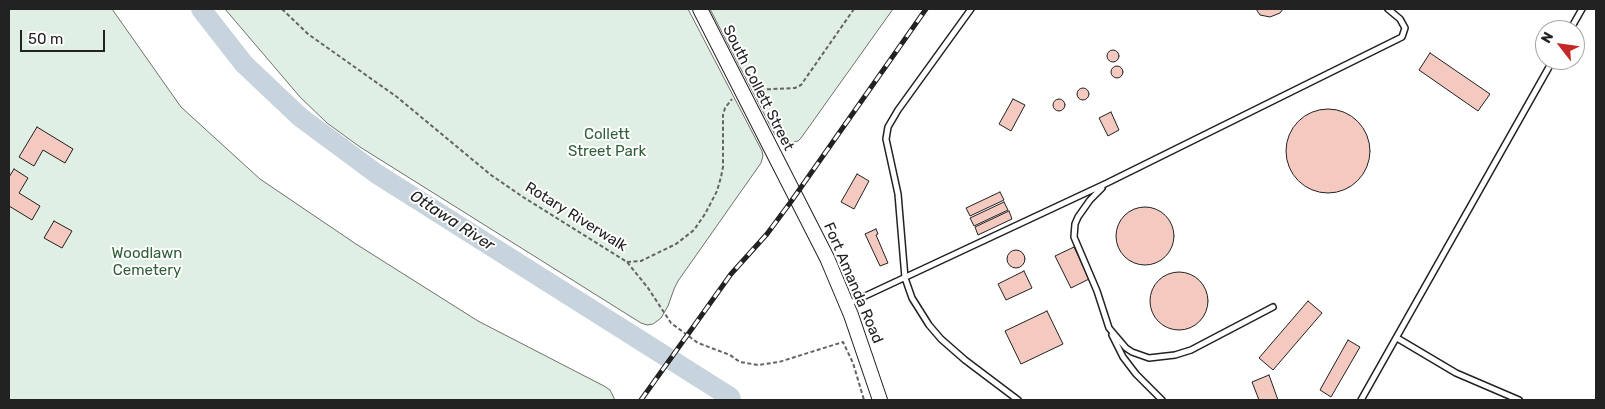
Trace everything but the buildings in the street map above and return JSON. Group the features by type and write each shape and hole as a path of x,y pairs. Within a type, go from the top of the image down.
{"street":[{"name":"South Collett Street","path":"700,9 787,182"},
{"name":"Fort Amanda Road","path":"787,182 814,231 847,304 880,400"}],"lane":[{"path":"971,9 898,110 886,133 886,139 898,194 905,278 912,298 929,325 941,339 965,360 1018,400"},
{"path":"847,304 1108,183 1402,37 1405,28 1400,19 1388,9"},
{"path":"1576,20 1582,9"},
{"path":"1361,400 1547,70"},
{"path":"1108,183 1081,211 1074,230 1076,244 1097,291 1115,343 1136,374 1162,400"},
{"path":"1109,328 1119,342 1132,352 1149,358 1161,358 1191,350 1273,307"},
{"path":"1397,338 1456,373 1518,400"}],"path":[{"name":"Rotary Riverwalk","path":"282,9 308,34 397,97 491,175 626,262 648,288 671,323 698,343 730,355 740,362 758,365 779,362 844,342 853,363 864,400"},
{"path":"626,262 641,261 676,244 694,230 705,214 722,178 724,108 728,103 743,92 795,88 801,85 854,9"}],"green space":[{"name":"Woodlawn Cemetery","path":"9,9 112,9 181,107 260,179 356,244 478,321 604,386 610,390 615,400 9,400"},
{"name":"Collett Street Park","path":"225,9 688,9 763,156 761,163 678,281 661,318 653,324 647,325 360,147 327,123 300,97"},
{"path":"710,9 893,9 801,138 790,143 781,141 775,135"}],"waterway":[{"name":"Ottawa River","path":"201,9 244,64 300,117 377,174 730,397 731,400"}],"railway":[{"path":"641,400 731,274 767,234 790,203 926,9"}]}
